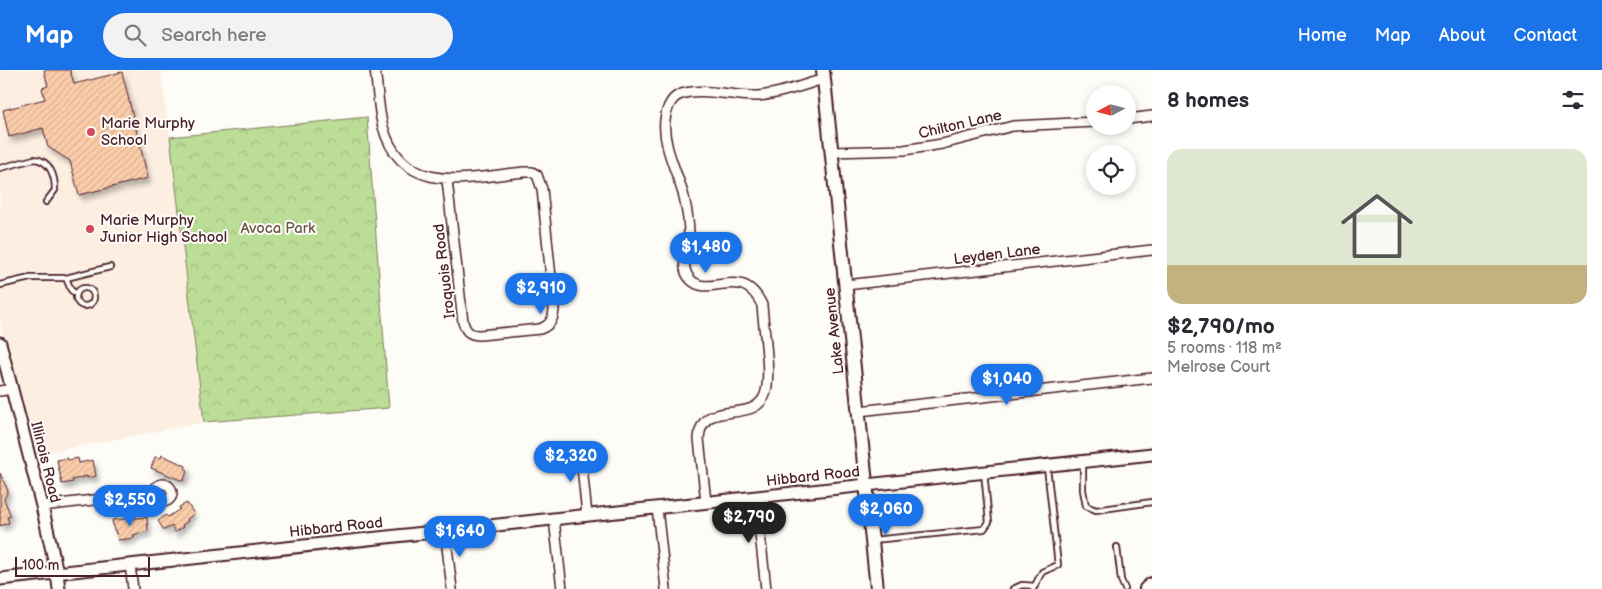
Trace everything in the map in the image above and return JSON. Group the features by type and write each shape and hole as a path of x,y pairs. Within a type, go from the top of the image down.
{"main road":[{"name":"Lake Avenue","path":"824,74 877,589"},
{"path":"1147,589 1152,585"}],"street":[{"name":"Iroquois Road","path":"375,70 383,128 395,152 404,162 422,175 447,180 524,172 532,172 537,175 542,189 554,307 554,315 551,322 545,327 480,335 469,333 465,328 447,180"},
{"path":"706,502 699,430 708,418 716,414 753,408 760,404 765,396 767,369 762,305 752,289 744,285 704,286 690,280 686,272 684,263 687,249 688,221 681,186 667,144 665,121 668,109 676,96 684,93 704,92 757,96 785,91 824,74"},
{"path":"1136,118 1152,116"},
{"name":"Chilton Lane","path":"832,152 904,150 942,144 1014,126 1086,122"},
{"name":"Leyden Lane","path":"846,285 1152,250"},
{"name":"Illinois Road","path":"0,343 42,506 59,589"},
{"path":"859,411 1152,378"},
{"path":"0,392 12,388"},
{"path":"580,448 586,515"},
{"name":"Hibbard Road","path":"0,579 1152,454"},
{"path":"42,506 154,493"},
{"path":"756,497 766,589"},
{"path":"657,508 666,589"},
{"path":"554,519 562,589"},
{"path":"445,530 452,589"},
{"path":"130,564 133,589"}],"lane":[{"path":"0,168 34,159 39,159 45,163 52,172 55,190 46,202"},
{"path":"0,285 30,278 66,278 110,267"},
{"path":"66,278 71,290 76,294"},
{"path":"82,288 88,288 93,292 94,301 86,306 80,305 76,300 76,294 82,288"},
{"path":"1083,462 1083,490 1086,506 1096,510 1152,502"},
{"path":"1013,589 1022,585 1034,587 1042,572 1058,565 1047,466"},
{"path":"872,540 984,529 989,522 984,472"},
{"path":"1117,547 1124,589"}],"shaded area":[{"name":"Marie Murphy Junior High School","path":"0,70 161,70 204,422 34,455 0,322"}],"green space":[{"name":"Avoca Park","path":"367,117 389,408 204,422 170,137"}],"building":[{"name":"Marie Murphy School","path":"44,70 70,70 74,84 122,72 148,178 79,195 70,161 48,147 43,128 9,137 3,110 45,99 42,88 48,86"},
{"path":"162,455 186,466 185,468 188,470 183,481 151,468 155,457 161,458"},
{"path":"67,458 68,460 78,458 79,463 93,460 96,476 87,478 87,476 62,484 57,460"},
{"path":"0,473 8,491 4,499 11,516 7,517 9,523 0,526"},
{"path":"187,503 194,514 187,519 188,521 182,525 183,527 175,532 172,526 164,530 158,521 166,515 168,517 180,509 179,507"},
{"path":"147,517 148,531 133,535 134,538 118,540 112,520"}],"place":[{"name":"Marie Murphy School","path":"91,132"},
{"name":"Marie Murphy Junior High School","path":"90,229"}]}
